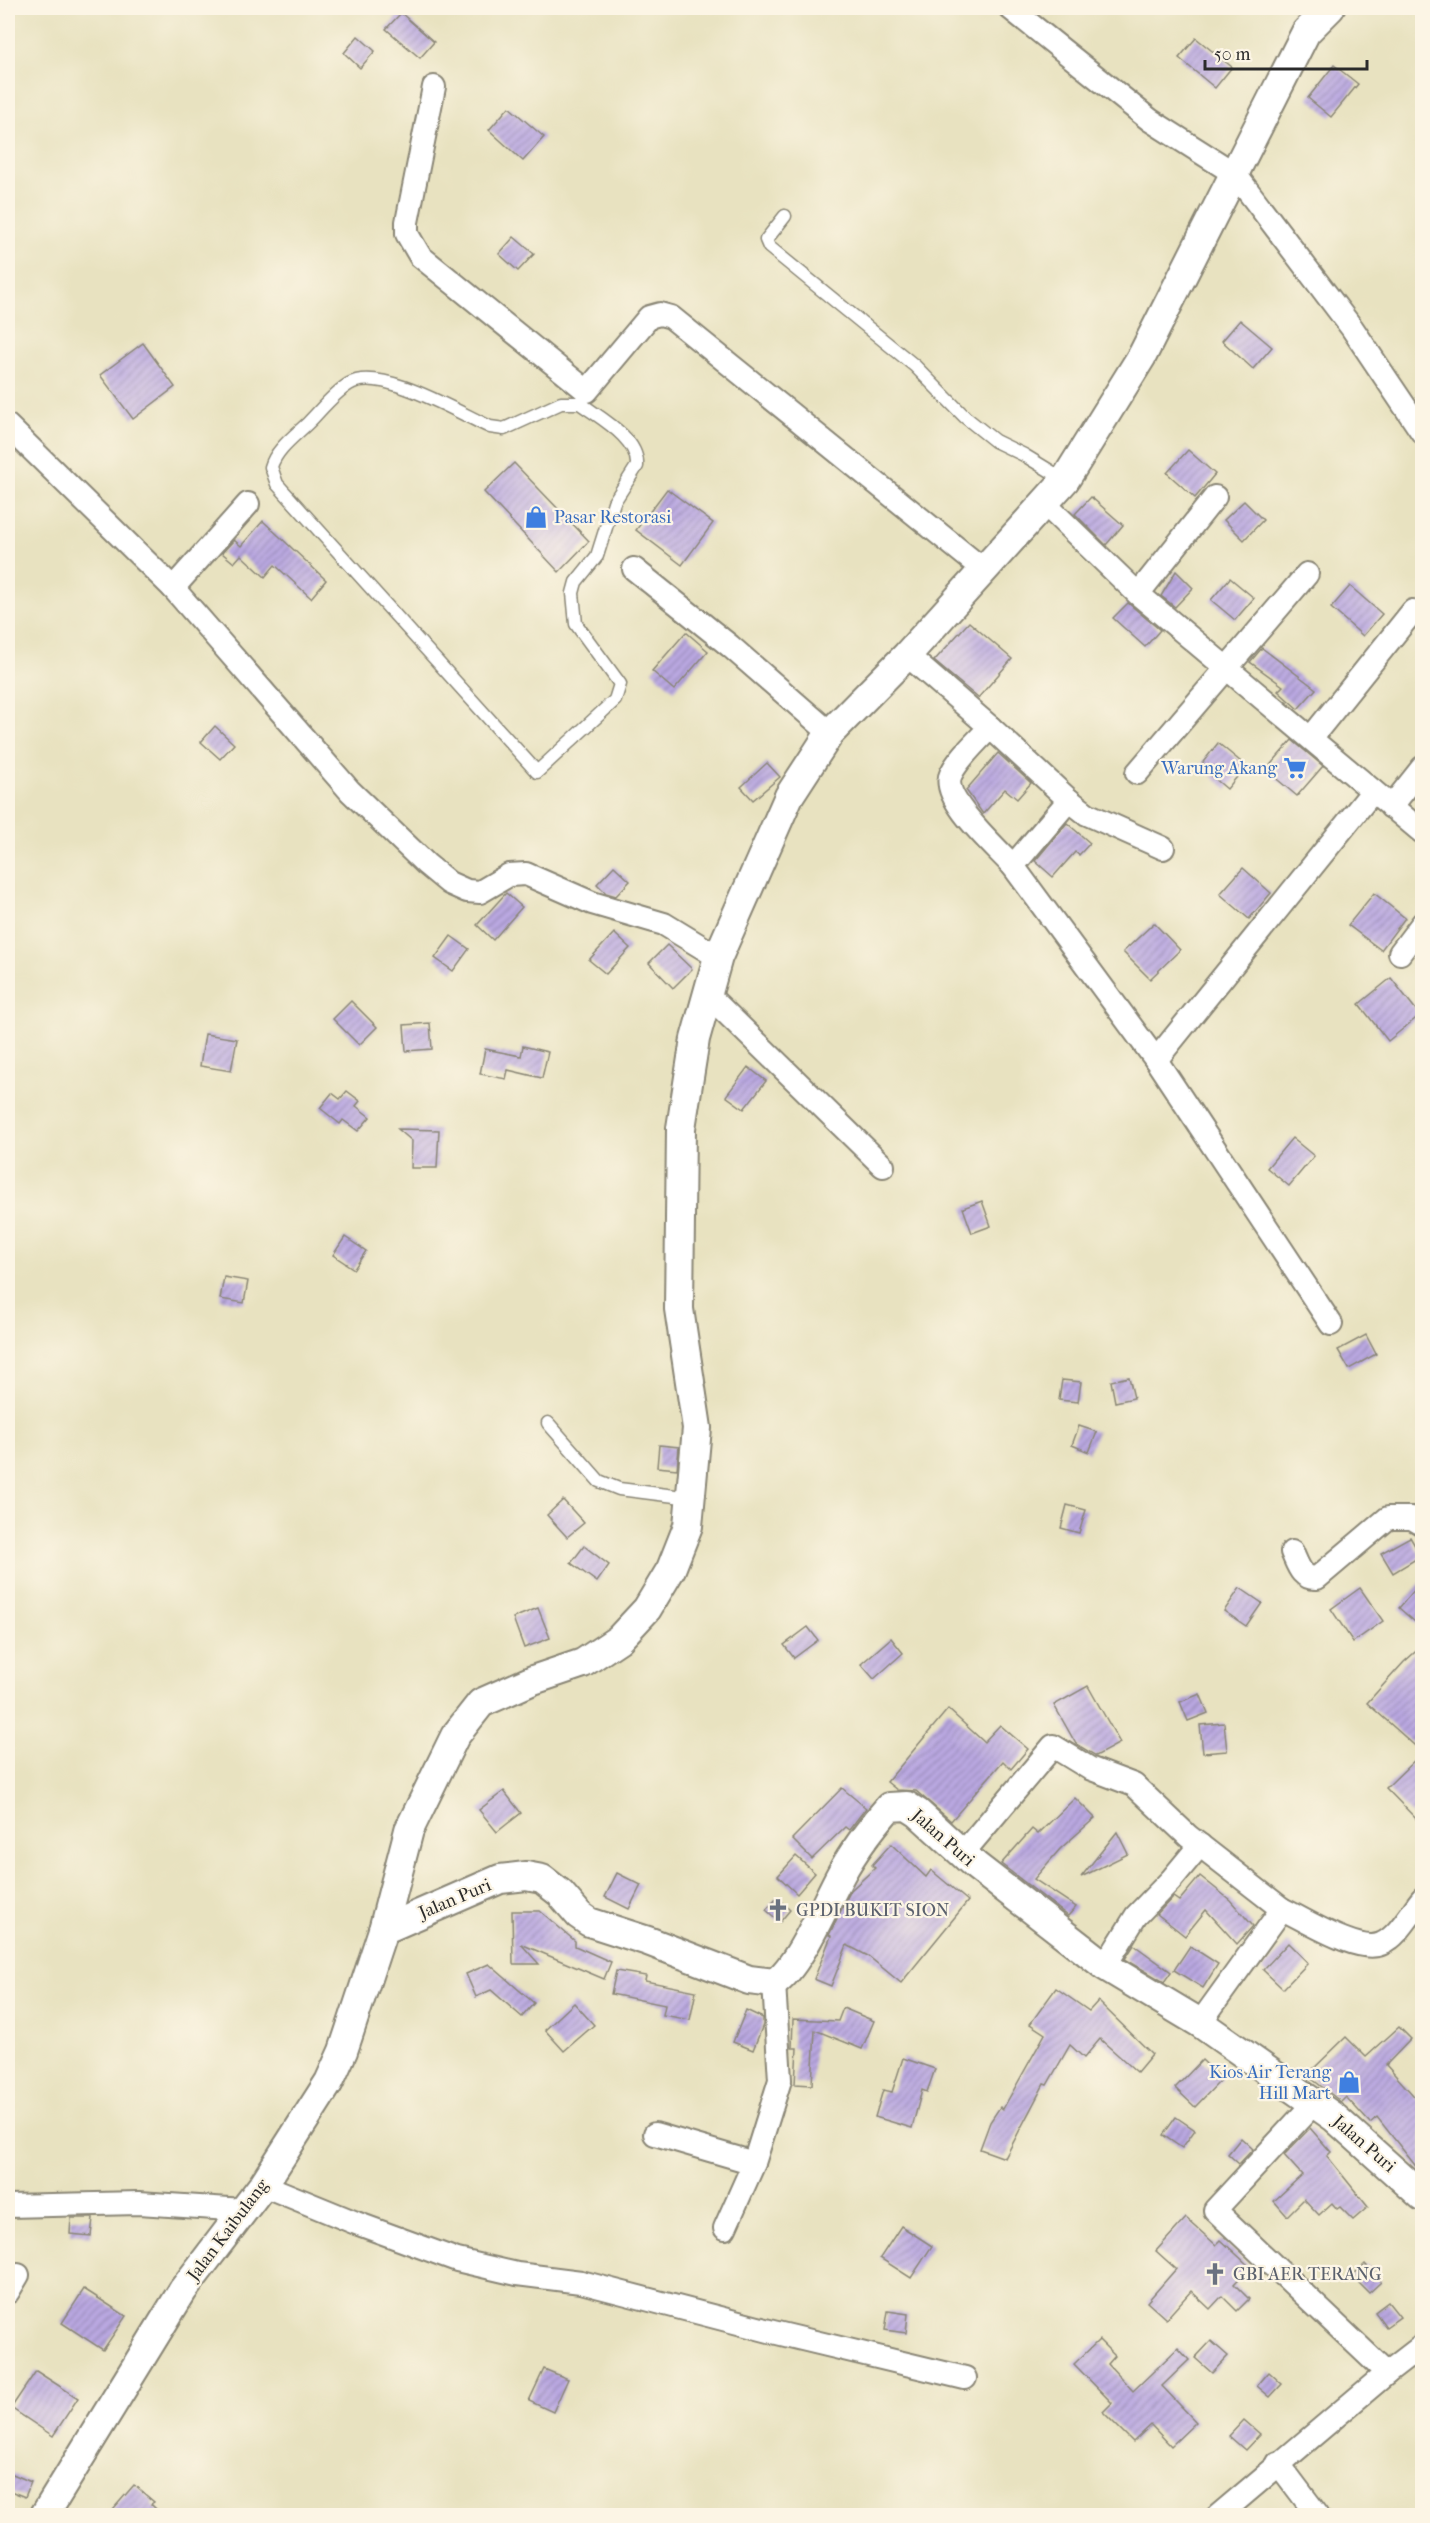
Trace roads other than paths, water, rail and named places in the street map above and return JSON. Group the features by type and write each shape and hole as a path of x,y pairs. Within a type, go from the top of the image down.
{"street":[{"path":"1010,8 1150,120 1235,174 1352,328 1422,432"},
{"name":"Jalan Kaibulang","path":"44,2516 183,2290 263,2185 329,2082 343,2051 383,1930 409,1830 427,1789 468,1716 481,1703 533,1680 584,1663 619,1639 647,1609 671,1569 688,1526 697,1428 679,1309 681,1128 695,1039 718,957 789,796 830,733 907,655 1065,480 1142,356 1306,32 1330,8"},
{"path":"434,87 407,222 407,234 420,256 583,397 649,317 660,315 671,318 985,571"},
{"path":"8,426 173,588 350,791 426,864 449,882 467,891 480,892 509,875 526,874 592,903 664,924 718,957"},
{"path":"1138,594 1215,497"},
{"path":"173,588 249,504"},
{"path":"1045,504 1138,594 1422,832"},
{"path":"634,568 730,646 830,733"},
{"path":"1137,773 1225,667 1307,574"},
{"path":"1311,738 1413,611"},
{"path":"907,655 1087,814 1164,848"},
{"path":"990,727 951,774 948,789 959,807 1013,866 1156,1060 1331,1324"},
{"path":"1391,807 1422,768"},
{"path":"1156,1060 1373,790"},
{"path":"1013,866 1069,800"},
{"path":"1400,953 1422,924"},
{"path":"707,994 883,1166"},
{"path":"1292,1552 1302,1574 1309,1578 1317,1578 1388,1518 1412,1518 1422,1524"},
{"path":"962,1854 1053,1746 1089,1768 1134,1785 1200,1845 1281,1909 1341,1938 1368,1946 1382,1944 1422,1899"},
{"name":"Jalan Puri","path":"383,1930 500,1880 526,1876 542,1879 560,1893 579,1915 589,1922 648,1941 749,1980 774,1983 781,1979 796,1958 842,1871 889,1807 907,1806 918,1813 962,1854 1105,1966 1200,2023 1335,2118 1422,2196"},
{"path":"1105,1966 1136,1916 1200,1845"},
{"path":"1200,2023 1281,1909"},
{"path":"725,2228 754,2163 780,2080 774,1983"},
{"path":"1314,2103 1215,2210 1387,2373"},
{"path":"654,2134 754,2163"},
{"path":"263,2185 356,2223 457,2260 517,2274 581,2282 773,2332 965,2378"},
{"path":"8,2206 140,2203 244,2210"},
{"path":"1218,2516 1278,2463 1422,2346"},
{"path":"1278,2463 1318,2516"}],"lane":[{"path":"785,216 766,240 769,247 915,366 965,417 995,441 1024,455 1065,480"},
{"path":"364,380 393,383 490,427 504,429 561,403 583,397 625,438 638,458 637,465 614,502 597,556 576,582 573,593 576,624 589,644 617,676 619,692 615,700 537,772 277,484 271,467 277,454 325,406 349,384 364,380"},
{"path":"549,1423 599,1481 619,1489 691,1498"}],"place":[{"name":"Pasar Restorasi","path":"536,517"},
{"name":"Warung Akang","path":"1295,768"},
{"name":"GPDI BUKIT SION","path":"778,1910"},
{"name":"Kios Air Terang Hill Mart","path":"1349,2082"},
{"name":"GBI AER TERANG","path":"1215,2274"}]}
